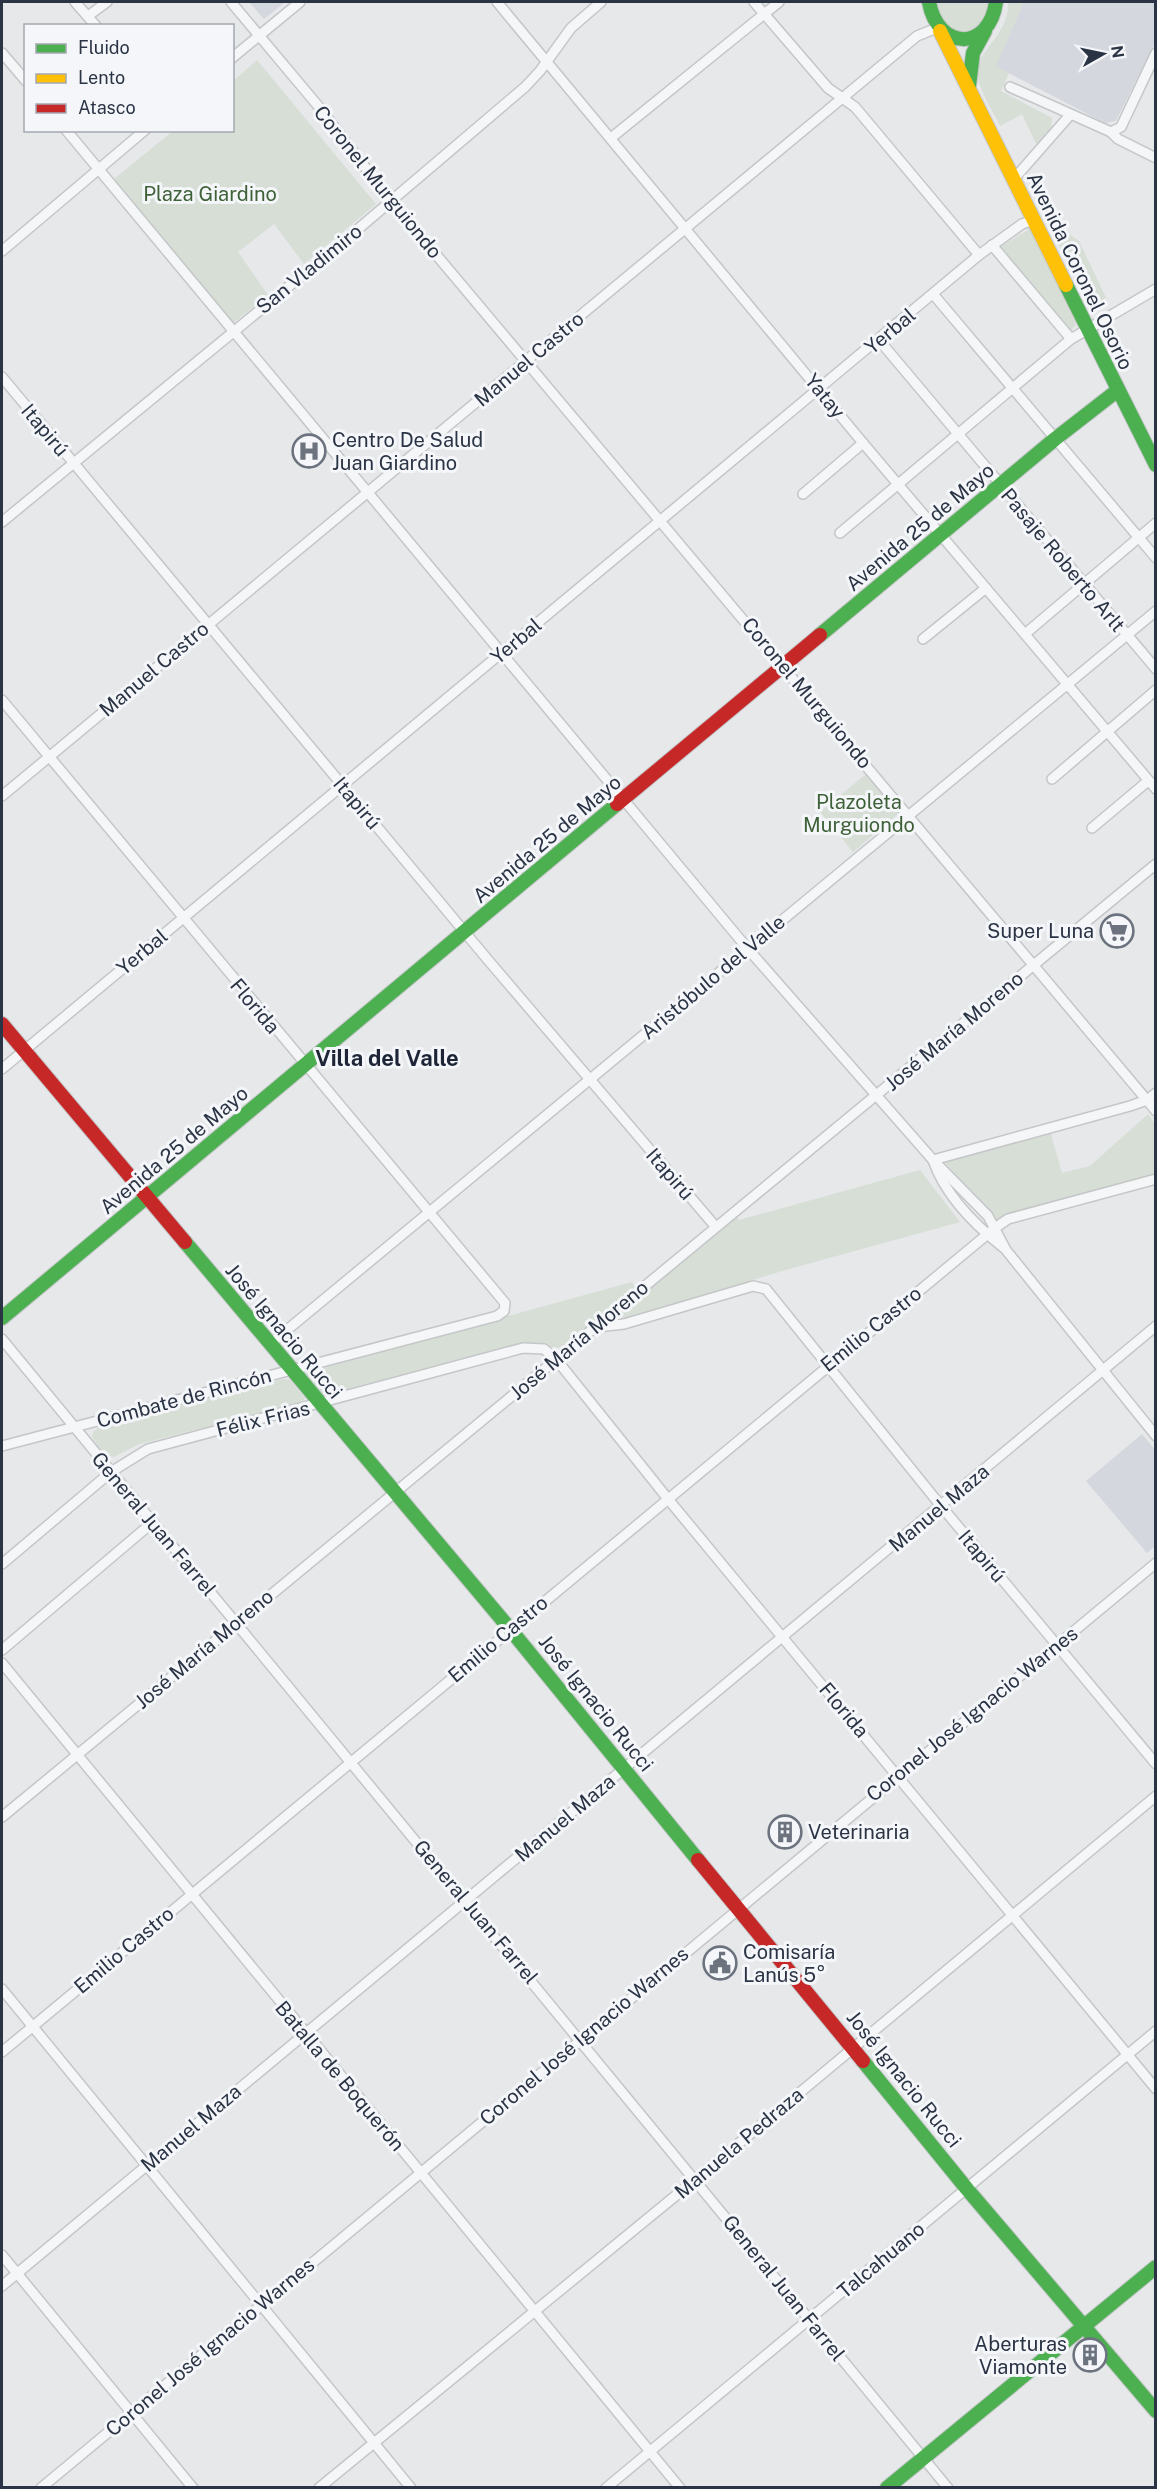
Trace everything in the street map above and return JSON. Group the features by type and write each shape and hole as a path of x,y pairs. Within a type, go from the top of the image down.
{"street":[{"path":"75,2 94,24"},
{"path":"88,16 107,2"},
{"name":"Coronel Murguiondo","path":"231,2 391,201 784,666 1155,1111"},
{"path":"234,56 300,2"},
{"name":"Yatay","path":"497,2 863,443 1155,789"},
{"name":"San Vladimiro","path":"2,522 534,80 571,28 601,2"},
{"path":"754,2 828,88 855,107 979,255"},
{"path":"611,138 779,2"},
{"name":"Avenida Coronel Osorio","path":"970,94 969,74 973,53 995,13 996,2"},
{"path":"931,15 958,39 978,35 987,29"},
{"name":"Avenida Coronel Osorio","path":"931,15 1155,465"},
{"name":"Manuel Castro","path":"2,796 917,36 931,15"},
{"path":"2,52 24,79"},
{"path":"1112,132 1121,127 1155,53"},
{"path":"1010,87 1112,132 1118,139 1155,158"},
{"path":"1013,180 1037,155 1070,114"},
{"path":"68,132 748,949 933,1160 988,1216 1006,1250 1155,1436"},
{"path":"2,251 143,132"},
{"name":"Yerbal","path":"2,1069 979,255 1022,224 1034,220"},
{"path":"992,245 1071,339"},
{"path":"840,533 1071,339 1155,289"},
{"path":"933,294 1155,558"},
{"name":"Pasaje Roberto Arlt","path":"879,340 1155,669"},
{"name":"Itapirú","path":"2,377 589,1080 715,1226"},
{"name":"Avenida 25 de Mayo","path":"2,1318 941,534 1118,390"},
{"path":"803,494 863,443"},
{"path":"1025,634 1155,523"},
{"path":"923,639 986,588"},
{"name":"Aristóbulo del Valle","path":"270,1344 429,1215 1155,611"},
{"path":"1052,779 1155,690"},
{"name":"Florida","path":"2,700 429,1215 505,1303 504,1311"},
{"path":"1092,828 1148,780"},
{"name":"José María Moreno","path":"2,1817 1155,864"},
{"name":"José Ignacio Rucci","path":"2,1024 510,1629 740,1907 968,2189 1155,2411"},
{"path":"933,1160 1147,1100 1155,1093"},
{"path":"933,1160 941,1178 986,1235 1006,1250"},
{"name":"Emilio Castro","path":"2,2052 995,1228 1008,1219 1155,1179"},
{"name":"Itapirú","path":"597,1327 624,1324 753,1286 766,1289 826,1366 1155,1764"},
{"name":"Combate de Rincón","path":"2,1446 497,1316 504,1311"},
{"name":"Manuel Maza","path":"2,2286 1155,1326"},
{"name":"General Juan Farrel","path":"2,1339 696,2180 808,2320 948,2487"},
{"name":"Florida","path":"523,1348 544,1349 556,1359 668,1499 1155,2089"},
{"name":"Félix Frias","path":"111,1472 148,1449 523,1348"},
{"path":"2,1564 111,1472"},
{"path":"3,1646 153,1522"},
{"name":"Coronel José Ignacio Warnes","path":"41,2487 1155,1563"},
{"name":"Batalla de Boquerón","path":"2,1663 304,2034 421,2172 680,2487"},
{"name":"Manuela Pedraza","path":"320,2487 696,2180 1155,1796"},
{"path":"2,1989 260,2306 411,2487"},
{"name":"Talcahuano","path":"606,2487 968,2189 1155,2031"},
{"path":"2,2255 193,2487"},
{"path":"887,2487 1155,2266"}],"shaded area":[{"path":"249,2 285,2 264,19"},
{"path":"1024,2 1155,2 1155,43 1116,121 1105,123 995,66"},
{"path":"1142,1434 1156,1451 1155,1546 1147,1553 1086,1481"}],"green space":[{"path":"938,2 987,2 988,15 983,25 974,31 963,33 952,31 943,25 938,16"},
{"path":"1008,2 1024,2 996,66 1009,73 1001,91 1052,118 1051,128 1038,148 1022,114 1000,126 984,96 978,78 981,59 1003,25"},
{"name":"Plaza Giardino","path":"257,60 376,204 304,264 274,224 238,252 268,295 233,323 114,179 172,132 234,132 234,80"},
{"path":"1031,228 1077,323 1070,332 1000,247"},
{"path":"1060,228 1079,241 1106,298 1091,307 1052,232"},
{"name":"Plazoleta Murguiondo","path":"866,774 898,814 853,852 820,812"},
{"path":"1148,1114 1155,1124 1155,1177 995,1220 942,1159 1050,1131 1062,1173 1090,1166"},
{"path":"920,1170 960,1222 782,1271 622,1320 617,1316 737,1216 739,1220"},
{"path":"632,1282 635,1287 561,1348 523,1345 328,1396 321,1394 304,1374 307,1371"},
{"path":"283,1379 290,1380 305,1398 302,1403 139,1444 114,1457 104,1455 92,1437 93,1432 99,1427"}],"traffic: fast":[{"path":"929,2 934,18 942,30 952,37 963,39 974,37 984,30 996,2"},
{"path":"969,86 973,53 985,31"},
{"path":"1066,285 1156,465"},
{"path":"820,635 1055,439 1118,390"},
{"path":"2,1318 617,804"},
{"path":"185,1242 510,1629 698,1860"},
{"path":"863,2061 967,2189 1156,2411"},
{"path":"887,2488 1156,2267"}],"traffic: slow":[{"path":"940,31 1066,285"}],"traffic: jam":[{"path":"617,804 820,635"},
{"path":"2,1024 185,1242"},
{"path":"698,1860 863,2061"}],"place":[{"name":"Centro De Salud Juan Giardino","path":"309,451"},
{"name":"Super Luna","path":"1117,931"},
{"name":"Veterinaria","path":"785,1832"},
{"name":"Comisaría Lanús 5°","path":"720,1963"},
{"name":"Aberturas Viamonte","path":"1090,2355"}],"district":[{"name":"Villa del Valle","path":"387,1058"}]}
